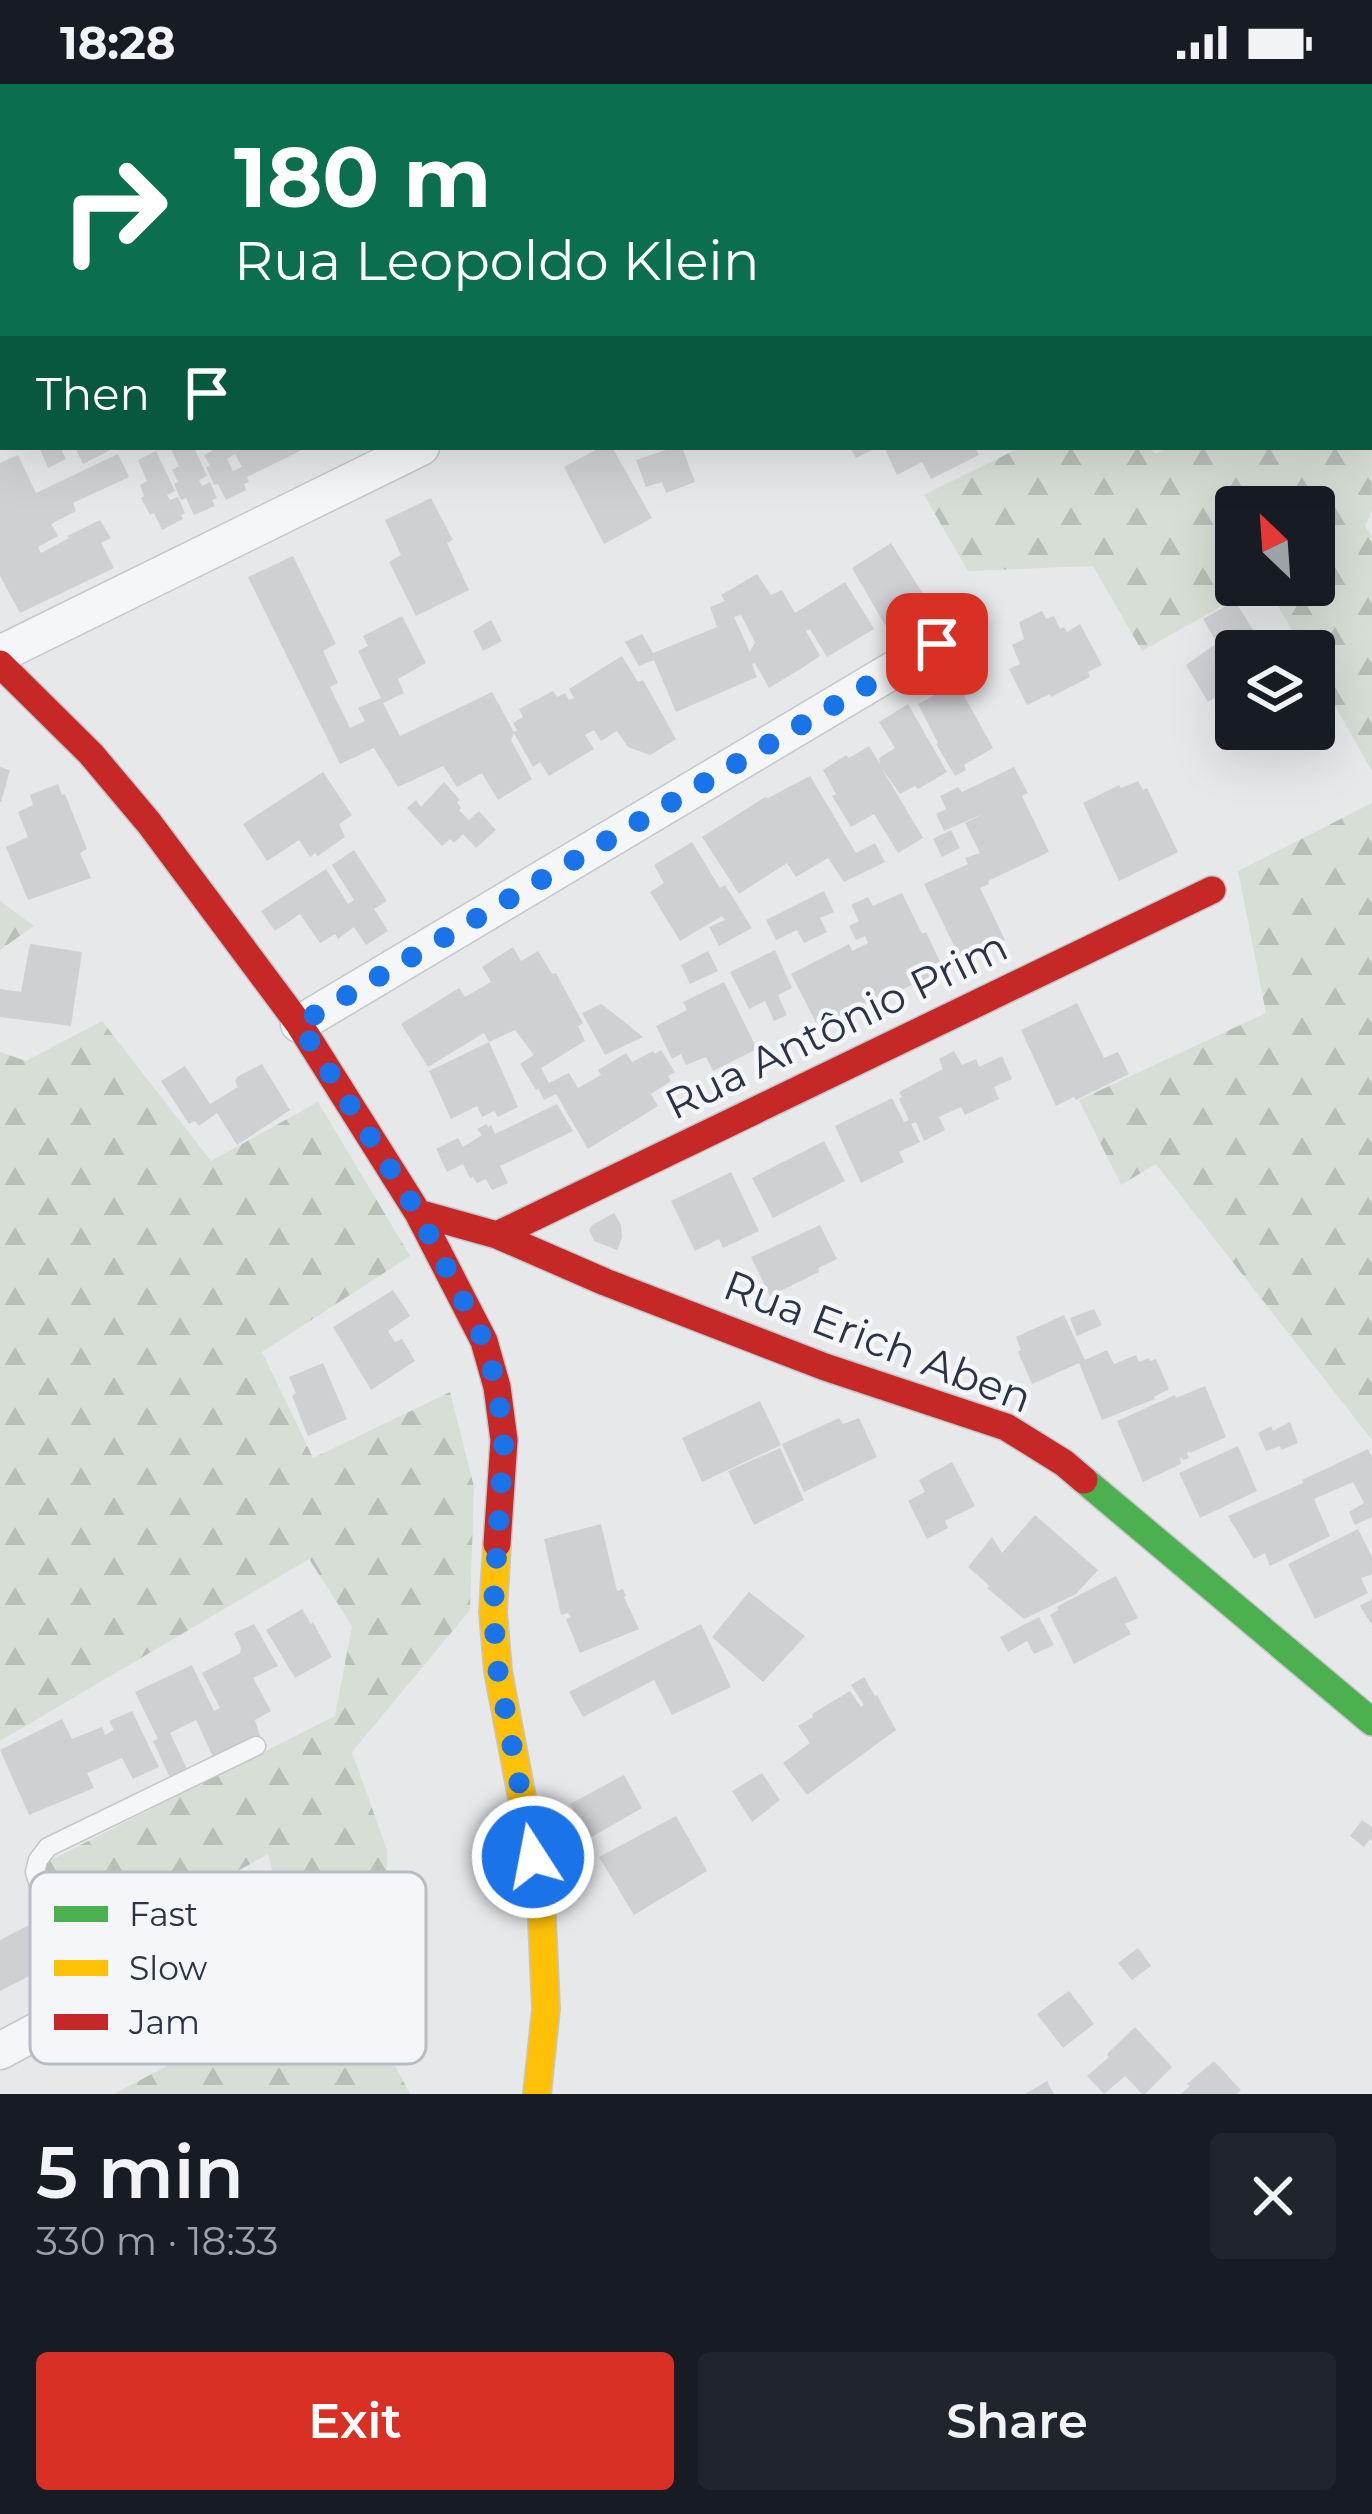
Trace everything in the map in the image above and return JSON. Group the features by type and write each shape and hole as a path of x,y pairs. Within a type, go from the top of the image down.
{"street":[{"path":"0,653 415,450"},
{"path":"299,1024 937,644"},
{"path":"0,664 106,771 299,1024 418,1213 484,1341 504,1440 493,1612 502,1693 541,1898 546,2009 537,2094"},
{"name":"Rua Antônio Prim","path":"497,1235 1212,890"},
{"name":"Rua Erich Aben","path":"418,1213 497,1235 825,1367 1006,1427 1064,1463 1372,1722"},
{"path":"0,2051 30,2035"}],"lane":[{"path":"35,1872 48,1847 256,1746"}],"green space":[{"path":"1015,450 1151,450 1156,454 1163,450 1372,450 1372,511 1365,526 1372,537 1372,771 1335,706 1335,630 1292,630 1278,606 1335,606 1335,486 1215,486 1215,606 1222,606 1142,651 1093,566 968,571 924,495"},
{"path":"1372,803 1372,1440 1156,1164 1121,1185 1079,1100 1266,1013 1238,871"},
{"path":"0,901 34,926 0,950"},
{"path":"102,1021 211,1161 318,1102 410,1256 262,1352 313,1458 450,1392 474,1487 470,1610 352,1752 387,1850 387,1872 273,1872 268,1854 236,1872 44,1872 41,1865 335,1716 352,1626 309,1559 0,1741 0,1052 26,1061"},
{"path":"170,2064 394,2064 410,2094 114,2094"}],"building":[{"path":"40,450 62,450 66,459 48,468"},
{"path":"76,450 110,450 83,464"},
{"path":"171,450 195,450 207,476 199,480 202,486 210,482 215,506 194,515 174,484 178,482 172,470 179,466"},
{"path":"212,450 302,450 247,477 246,490 226,500 218,484 214,485 204,455","holes":["235,454 242,467 233,471 227,459"]},
{"path":"595,450 614,450 652,518 604,544 564,467"},
{"path":"683,450 695,482 666,493 662,482 646,487 636,460"},
{"path":"885,450 976,450 979,455 931,479 922,462 897,475"},
{"path":"156,451 175,491 167,495 170,500 178,497 185,513 183,519 162,530 141,498 140,485 147,481 138,460"},
{"path":"118,454 129,477 73,503 76,511 51,524 58,536 38,547 41,553 100,520 111,538 101,543 114,568 20,613 0,576 0,463 18,455 36,493"},
{"path":"431,498 453,540 447,543 469,590 416,616 389,562 401,555 385,520"},
{"path":"891,543 928,602 885,625 852,568"},
{"path":"293,556 336,644 323,651 338,683 330,687 350,728 365,721 358,708 381,698 358,651 368,646 363,636 402,616 426,663 398,679 404,693 383,703 400,736 492,692 514,732 513,723 523,717 519,709 553,691 557,697 565,693 569,700 574,698 569,689 622,656 638,682 643,680 676,739 650,755 628,747 617,731 601,741 594,730 585,735 594,749 549,776 540,762 533,767 514,733 511,740 532,779 498,800 482,773 457,787 443,766 398,787 374,748 340,764 248,577"},
{"path":"757,574 771,595 782,590 795,613 845,582 874,629 827,657 810,629 806,631 820,656 802,668 769,688 752,664 757,677 676,712 654,660 639,666 625,642 642,634 653,653 717,627 710,607 725,601 721,595","holes":["741,615 755,642 750,652 734,617"]},
{"path":"1226,606 1238,606 1253,630 1215,630 1215,640 1203,619"},
{"path":"1042,611 1046,619 1054,616 1067,632 1080,624 1102,665 1088,672 1090,677 1027,705 1009,669 1020,664 1012,645 1024,639 1019,622"},
{"path":"491,620 502,641 483,651 473,631"},
{"path":"1215,644 1215,698 1208,702 1186,665"},
{"path":"957,683 993,748 955,776 918,704"},
{"path":"908,704 947,772 900,794 881,767 923,838 898,853 874,814 851,827 823,770 869,746 880,764 879,758 895,748 879,722"},
{"path":"0,767 10,770 1,802 0,801"},
{"path":"1014,767 1028,793 1022,796 1049,852 980,888 1005,940 962,962 924,884 968,864 965,858 980,853 965,823 985,813 944,831 936,814 946,809 940,796 958,787 962,792"},
{"path":"323,772 352,815 339,824 345,837 310,857 299,840 267,861 243,824"},
{"path":"810,776 856,853 875,843 885,862 844,882 828,858 796,877 787,863 739,894 702,837 765,797"},
{"path":"1138,781 1143,790 1147,788 1178,852 1119,881 1083,803"},
{"path":"444,782 469,820 479,811 496,830 476,848 463,834 442,846 407,808 416,800 421,807"},
{"path":"58,784 87,849 80,853 91,878 28,900 6,847 28,837 18,812 33,805 30,795"},
{"path":"951,830 960,848 942,857 933,839"},
{"path":"692,842 752,928 719,946 709,927 725,920 722,916 680,941 650,892 664,883 654,865"},
{"path":"354,850 387,901 374,909 388,931 366,945 354,927 338,939 335,934 320,943 300,914 275,931 261,911 326,869 348,904 354,900 332,865"},
{"path":"824,891 834,912 820,918 827,932 804,943 797,930 776,940 766,920"},
{"path":"902,893 944,970 819,1028 791,974 849,944 852,951 868,943 865,936 856,940 849,926 859,921 851,905 868,897 873,906"},
{"path":"30,944 82,952 71,1026 0,1017 0,989 21,992"},
{"path":"513,947 521,961 538,951 552,974 556,973 583,1023 578,1026 585,1041 541,1068 549,1083 569,1073 578,1088 626,1053 632,1062 661,1050 675,1072 668,1076 671,1081 651,1094 658,1106 588,1149 556,1094 544,1100 520,1064 534,1055 515,1030 489,1042 484,1033 428,1067 401,1024 459,988 465,997 491,982 482,967"},
{"path":"775,950 792,988 778,995 787,1015 774,1021 765,1001 749,1009 730,972"},
{"path":"708,951 718,971 690,984 681,965"},
{"path":"724,982 757,1049 713,1071 706,1057 686,1065 681,1054 672,1059 656,1026 687,1010 683,1002"},
{"path":"1077,1003 1104,1058 1118,1052 1129,1074 1056,1106 1021,1030"},
{"path":"601,1004 643,1037 605,1055 582,1013"},
{"path":"489,1042 518,1107 498,1117 494,1111 482,1117 477,1106 451,1119 429,1071"},
{"path":"954,1051 962,1065 976,1059 979,1067 1002,1056 1012,1079 994,1087 999,1099 965,1115 961,1107 939,1117 945,1130 924,1141 916,1122 911,1124 920,1142 899,1152 904,1162 861,1183 835,1126 892,1098 904,1122 909,1120 899,1092 943,1069 939,1059"},
{"path":"262,1064 290,1110 237,1145 217,1113 199,1126 195,1121 189,1124 161,1081 185,1066 210,1104 238,1087 237,1077"},
{"path":"557,1104 573,1131 500,1166 508,1183 492,1190 486,1179 477,1183 470,1178 463,1164 447,1172 436,1149 458,1138 463,1147 482,1135 477,1129 486,1124 495,1134"},
{"path":"824,1141 845,1181 773,1218 752,1178"},
{"path":"731,1172 759,1231 723,1248 719,1239 695,1251 671,1201"},
{"path":"614,1213 621,1225 617,1250 594,1241 589,1230"},
{"path":"820,1225 837,1259 770,1296 751,1257"},
{"path":"393,1290 410,1316 388,1331 395,1342 402,1339 415,1361 371,1390 333,1327"},
{"path":"1094,1309 1102,1325 1077,1336 1070,1318"},
{"path":"1064,1315 1085,1360 1107,1350 1114,1364 1136,1355 1139,1362 1156,1359 1169,1389 1102,1420 1079,1363 1032,1384 1016,1337"},
{"path":"323,1363 347,1419 308,1436 289,1377"},
{"path":"1205,1386 1226,1437 1189,1451 1189,1458 1180,1456 1181,1464 1143,1482 1117,1421"},
{"path":"760,1401 781,1445 702,1482 682,1438"},
{"path":"839,1418 843,1424 859,1418 877,1457 804,1492 782,1444"},
{"path":"1290,1422 1298,1443 1266,1451 1258,1433"},
{"path":"1238,1446 1257,1491 1200,1518 1179,1473"},
{"path":"780,1448 804,1500 754,1525 728,1471"},
{"path":"1368,1449 1372,1517 1355,1525 1349,1512 1364,1503 1353,1482 1314,1499 1330,1536 1270,1566 1265,1553 1254,1559 1228,1516"},
{"path":"952,1462 975,1506 945,1521 948,1528 927,1539 908,1501 925,1492 919,1480"},
{"path":"1035,1515 1098,1570 1076,1594 1024,1619 968,1567 992,1537 1002,1553"},
{"path":"601,1524 617,1591 623,1589 639,1629 580,1653 566,1619 571,1617 561,1615 544,1539"},
{"path":"1358,1529 1372,1557 1372,1574 1361,1578 1368,1593 1315,1619 1288,1564"},
{"path":"1116,1576 1138,1618 1125,1624 1131,1634 1074,1664 1050,1615"},
{"path":"749,1592 805,1636 763,1682 712,1637"},
{"path":"1372,1599 1372,1625 1360,1606"},
{"path":"302,1609 332,1657 295,1678 266,1630"},
{"path":"1039,1617 1054,1645 1034,1654 1027,1641 1008,1652 1000,1637"},
{"path":"254,1624 278,1666 253,1678 271,1711 255,1720 260,1736 215,1761 196,1720 170,1733 189,1773 171,1780 135,1692 192,1665 214,1711 220,1708 202,1673 240,1653 234,1633"},
{"path":"701,1624 731,1687 672,1715 654,1680 583,1717 569,1692"},
{"path":"864,1677 896,1730 807,1795 783,1763 810,1743 798,1726 850,1691 864,1705 851,1685"},
{"path":"132,1711 159,1767 133,1779 122,1758 87,1773 94,1788 29,1815 0,1750 62,1719 72,1739 102,1727 105,1735 114,1730 109,1721"},
{"path":"762,1773 780,1800 752,1822 732,1791"},
{"path":"624,1775 642,1808 590,1838 570,1804"},
{"path":"676,1816 707,1871 634,1915 599,1857"},
{"path":"1362,1820 1372,1827 1372,1841 1364,1847 1350,1836"},
{"path":"30,1925 30,1976 0,1991 0,1940"},
{"path":"1138,1948 1151,1966 1132,1980 1118,1963"},
{"path":"1069,1991 1094,2024 1063,2048 1037,2014"},
{"path":"1135,2027 1172,2067 1145,2094 1125,2076 1104,2094 1087,2076"},
{"path":"1214,2061 1241,2090 1237,2094 1181,2094 1190,2086 1187,2084"},
{"path":"1047,2081 1054,2094 1025,2094"}],"traffic: fast":[{"path":"1084,1480 1372,1722"}],"traffic: slow":[{"path":"497,1544 493,1612 498,1671 541,1898 546,2009 537,2094"}],"traffic: jam":[{"path":"0,664 91,754 149,823 299,1024 418,1213 484,1341 497,1387 504,1440 497,1544"},
{"path":"497,1235 1212,890"},
{"path":"418,1213 497,1235 825,1367 1006,1427 1084,1480"}],"route":[{"path":"533,1857 498,1671 493,1612 504,1440 497,1387 484,1341 418,1213 299,1024 937,644"}]}
